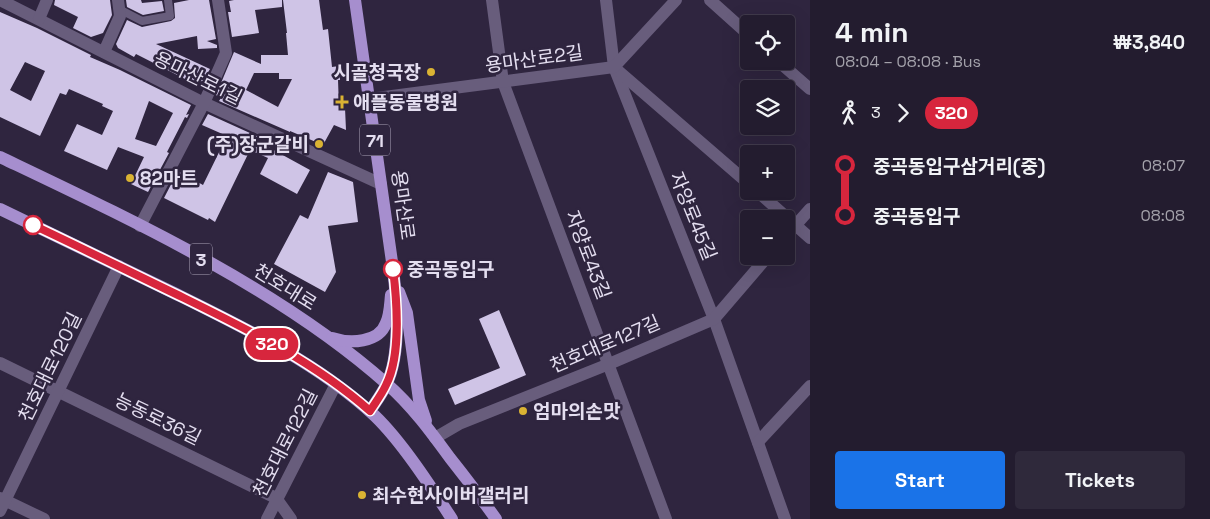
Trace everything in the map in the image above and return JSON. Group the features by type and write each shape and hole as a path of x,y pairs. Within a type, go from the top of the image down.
{"main road":[{"name":"용마산로","path":"355,0 394,280 396,331 394,358 387,384 370,411"},
{"name":"천호대로","path":"0,157 140,226 236,278 326,336 387,384 405,401 432,433 496,519"},
{"name":"3","path":"0,209 227,319 336,384 370,411 405,452 452,519"},
{"path":"326,336 350,341 378,335 387,322 394,280"},
{"path":"394,280 407,313 419,400 432,433"}],"street":[{"name":"용마산로1길","path":"0,0 204,103 381,184"},
{"path":"39,19 46,0"},
{"path":"140,226 204,103 226,53 218,0"},
{"name":"자양로43길","path":"492,0 503,82 666,519"},
{"name":"자양로45길","path":"606,0 614,67 714,319 785,519"},
{"path":"676,0 614,67 740,176"},
{"path":"710,0 740,27"},
{"path":"104,52 120,16 119,4"},
{"name":"용마산로2길","path":"369,99 614,67"},
{"path":"788,70 810,89"},
{"path":"767,200 810,238"},
{"path":"796,225 810,208"},
{"name":"천호대로127길","path":"432,433 609,364 714,319 760,265"},
{"name":"천호대로120길","path":"2,503 59,392 119,266"},
{"name":"능동로36길","path":"0,363 276,498 291,519"},
{"name":"천호대로122길","path":"267,519 276,498 336,384"},
{"path":"758,442 810,386"},
{"path":"2,503 44,519"}],"lane":[{"path":"119,4 142,22 170,16 168,0"}],"building":[{"path":"55,0 110,0 112,15 103,33 91,37 73,28 78,17 54,5"},
{"path":"126,0 141,0 142,3 162,1 164,11 143,15 127,7"},
{"path":"189,0 209,0 216,39 207,41 217,45 217,48 198,49 197,36 156,44 210,69 203,81 191,82 136,54 134,57 118,48 116,44 127,20 142,27 171,21 175,18 174,3"},
{"path":"282,0 282,7 255,10 259,33 232,37 228,12 231,12 229,1"},
{"path":"283,0 319,0 323,30 328,29 332,67 339,66 339,108 345,108 346,130 334,125 323,145 219,101 221,98 216,95 234,52 261,64 261,55 288,55","holes":["254,73 279,73 279,79 292,79 278,107 246,90"]},
{"path":"0,12 37,28 91,55 90,57 191,105 186,115 189,114 187,118 185,117 167,152 169,153 148,192 131,184 144,157 118,147 107,170 64,151 77,124 102,135 113,111 102,106 103,104 69,89 66,95 60,93 40,136 0,117","holes":["25,62 45,71 31,101 10,90","149,101 173,113 156,146 135,139"]},
{"path":"208,114 261,138 259,142 310,170 297,194 260,174 268,158 250,150 215,222 164,198 178,171 203,185 227,136 202,125"},
{"path":"328,172 353,182 358,222 328,226 336,272 325,292 274,264 300,215 308,219"},
{"path":"499,310 526,375 455,405 448,389 500,368 479,319"}],"bus line":[{"name":"320","path":"33,225 220,315 318,371 353,396 370,411 387,384 394,358 397,313 393,269"}],"place":[{"name":"시골청국장","path":"431,72"},
{"name":"애플동물병원","path":"342,102"},
{"name":"(주)장군갈비","path":"319,144"},
{"name":"82마트","path":"130,178"},
{"name":"중곡동입구","path":"393,269"},
{"name":"엄마의손맛","path":"523,411"},
{"name":"최수현사이버갤러리","path":"362,495"}]}
